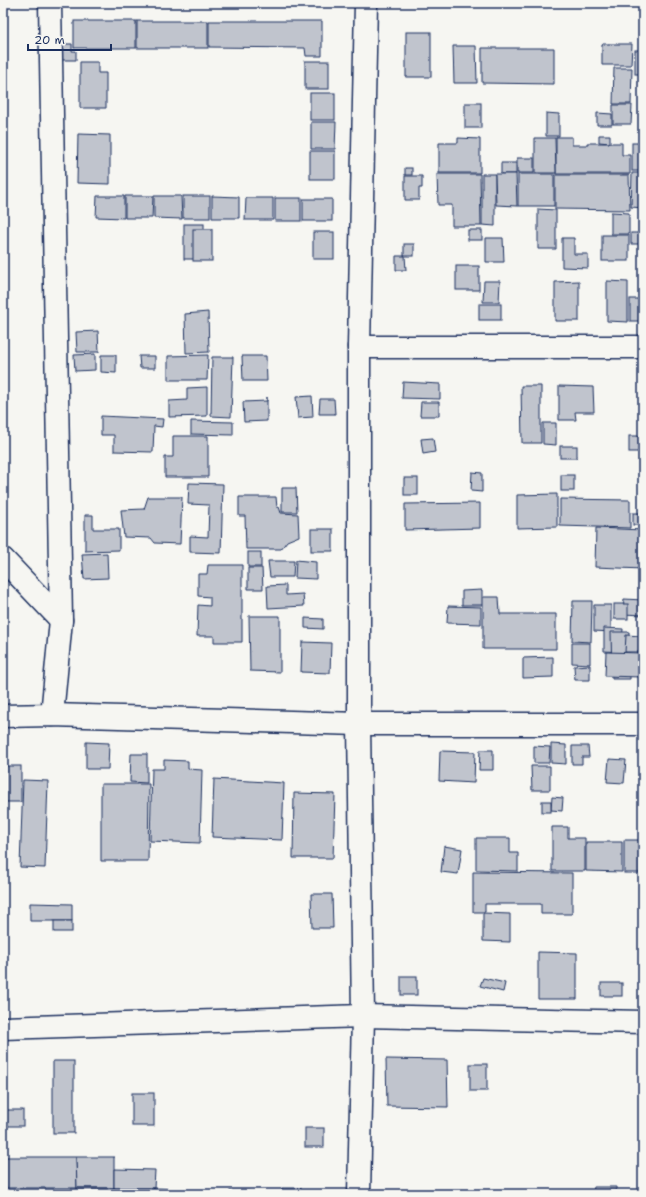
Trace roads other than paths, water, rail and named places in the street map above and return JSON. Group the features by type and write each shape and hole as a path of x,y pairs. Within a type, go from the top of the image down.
{"street":[{"path":"50,3 61,620 52,715"},
{"path":"359,1194 363,1016 358,724 359,347 366,3"},
{"path":"359,347 643,346"},
{"path":"3,559 61,620"},
{"path":"3,716 52,715 358,724 643,724"},
{"path":"3,1028 363,1016 643,1022"}]}
